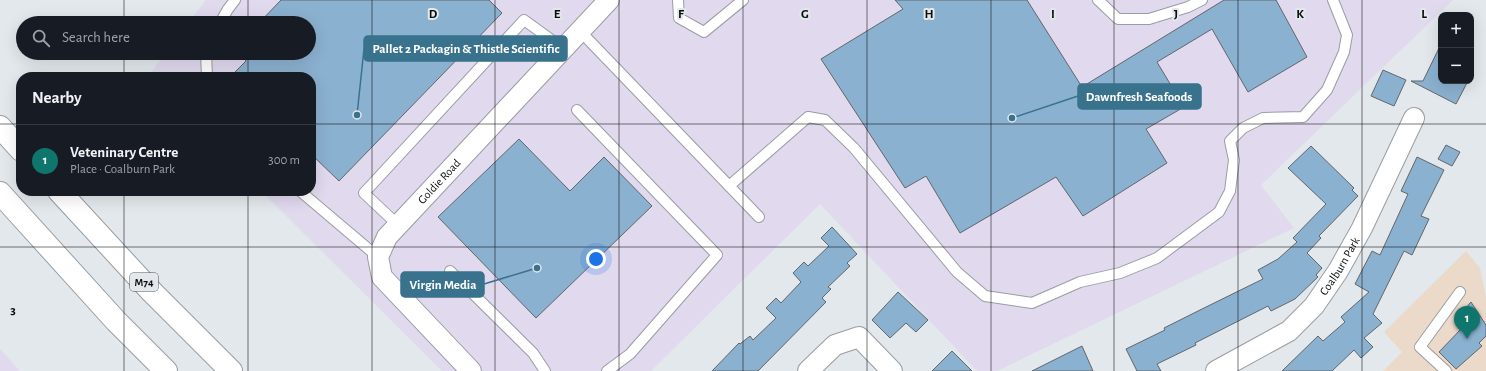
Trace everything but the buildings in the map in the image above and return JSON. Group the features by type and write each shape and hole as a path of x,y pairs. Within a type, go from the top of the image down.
{"highway":[{"path":"0,128 16,145"},
{"path":"0,193 116,321 166,371"},
{"name":"M74","path":"64,196 152,292 231,371"}],"street":[{"name":"Goldie Road","path":"378,257 387,237 609,0"},
{"name":"Coalburn Park","path":"1216,371 1289,332 1314,306 1338,271 1362,228 1414,118"},
{"path":"378,257 382,277 471,371"},
{"path":"808,371 835,346 859,337 892,371"}],"lane":[{"path":"224,16 234,0"},
{"path":"678,0 679,18 704,32 743,0"},
{"path":"1098,0 1118,19 1149,19 1188,7 1202,0"},
{"path":"729,186 808,117 825,120 854,148 963,277 985,296 1032,303 1080,282 1120,273 1157,258 1219,212 1230,191 1234,160 1230,141 1244,128 1263,118 1303,117 1327,90 1344,52 1346,35 1333,0"},
{"path":"398,225 364,193 524,20 564,49"},
{"path":"580,31 759,217"},
{"path":"206,60 207,72"},
{"path":"577,110 718,255 630,354 607,371"},
{"path":"306,196 378,257"},
{"path":"450,271 533,353 545,371"},
{"path":"1446,371 1420,347 1460,292"}],"shaded area":[{"path":"206,0 1453,0 1441,12 1438,12 1438,14 1261,185 1294,228 997,371 977,371 820,204 651,371 442,371 266,196 316,196 316,72 151,72 160,60 316,60 316,16 193,16"},
{"path":"1466,251 1480,268 1486,297 1486,371 1383,371 1402,352 1384,332"},
{"path":"0,349 20,371 0,371"}],"place":[{"name":"Pallet 2 Packagin & Thistle Scientific","path":"357,115"},
{"name":"Dawnfresh Seafoods","path":"1012,118"},
{"name":"Virgin Media","path":"537,268"},
{"name":"Veteninary Centre","path":"1467,339"}]}
